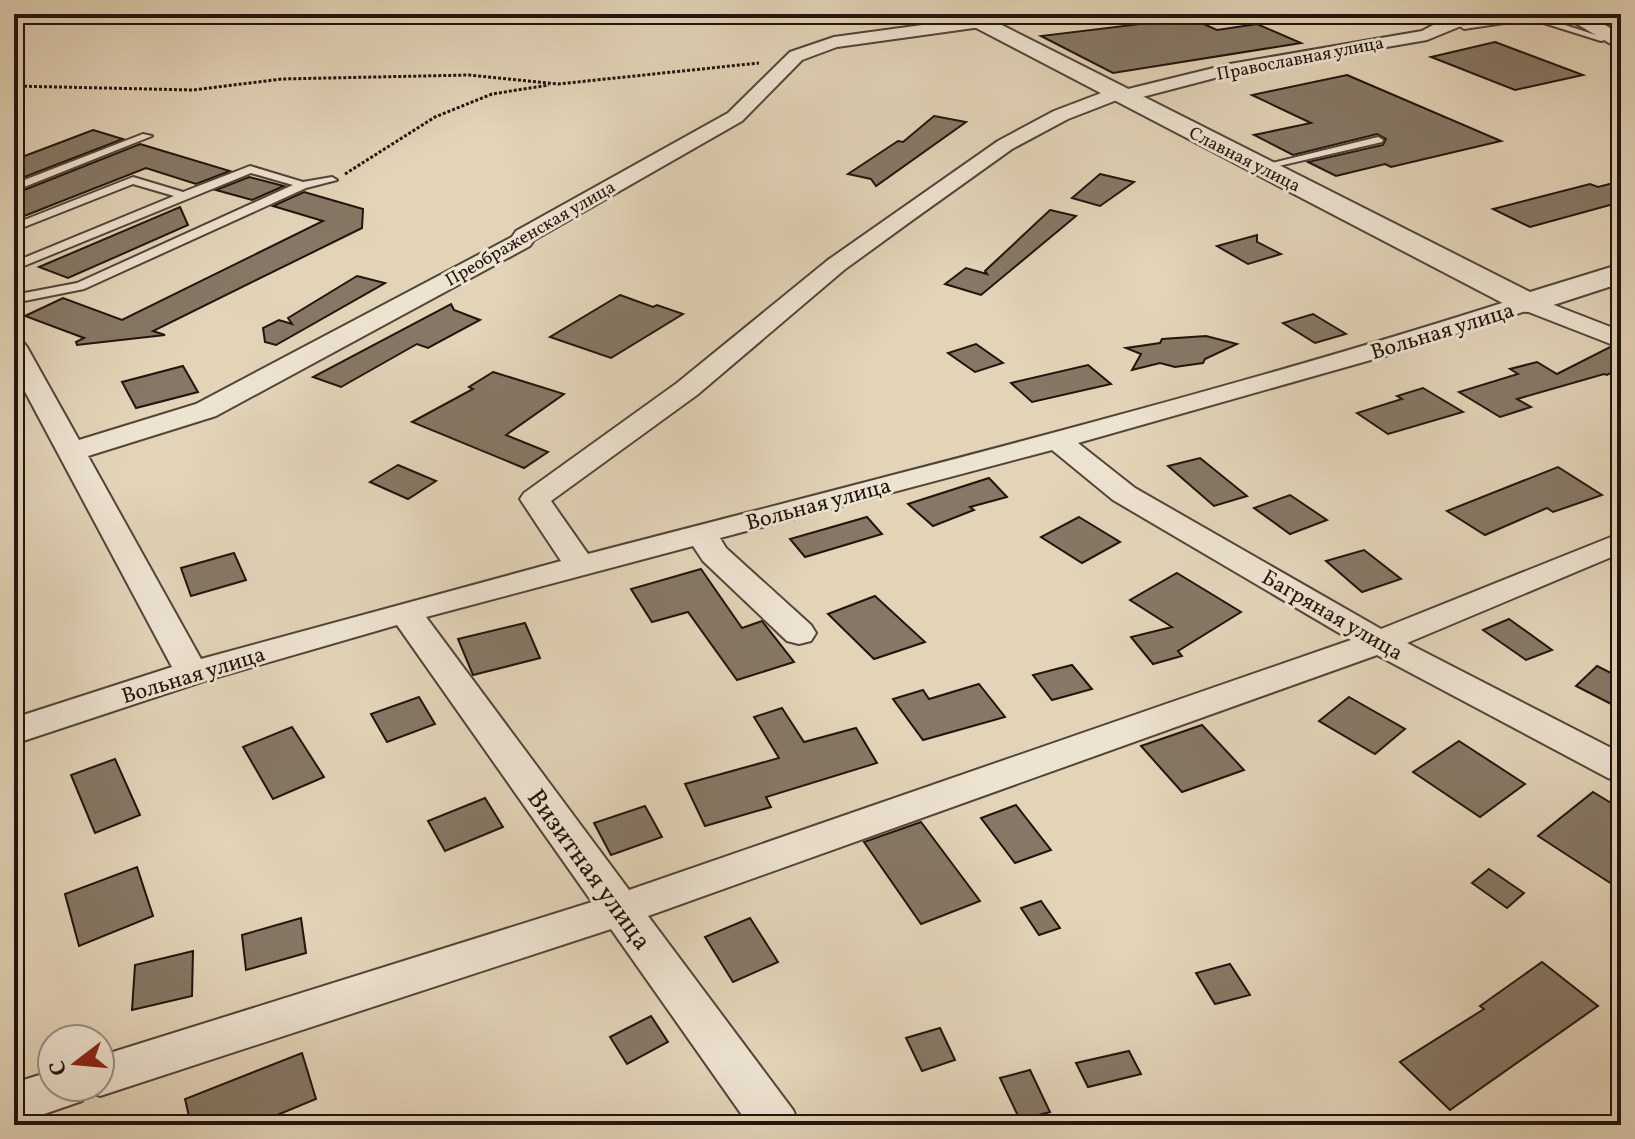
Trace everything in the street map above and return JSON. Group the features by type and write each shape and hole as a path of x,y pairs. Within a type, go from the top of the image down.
{"street":[{"path":"1570,14 1612,41"},
{"name":"Преображенская улица","path":"70,452 206,410 522,241 524,236 735,117 796,56 834,42 972,18"},
{"name":"Славная улица","path":"972,18 1527,303"},
{"name":"Православная улица","path":"580,566 535,499 687,389 836,265 1005,145 1061,115 1120,94 1230,69 1427,35 1468,24"},
{"name":"Вольная улица","path":"14,731 192,673 405,612 1057,440 1404,343 1621,273"},
{"path":"1527,303 1621,340"},
{"path":"14,347 192,673"},
{"name":"Багряная улица","path":"1057,440 1124,494 1379,642 1621,769"},
{"path":"702,534 714,554 799,633"},
{"path":"116,1071 619,910 1379,642 1621,542"},
{"name":"Визитная улица","path":"405,612 776,1125"}],"lane":[{"path":"1468,24 1526,15 1612,41"},
{"path":"14,188 147,136"},
{"path":"1261,167 1378,140"},
{"path":"14,266 250,169 303,185"},
{"path":"14,228 133,180 184,196"},
{"path":"14,299 80,286 303,185 332,180"}],"path":[{"path":"332,180 435,117 492,94 558,84 726,68 796,56"},
{"path":"14,87 193,90 282,79 469,75 558,84"}],"building":[{"path":"1190,18 1217,30 1257,24 1301,43 1113,73 1041,36"},
{"path":"1495,42 1583,75 1515,90 1431,57"},
{"path":"1347,75 1501,141 1391,167 1385,164 1336,176 1308,162 1383,145 1386,139 1377,134 1293,155 1254,135 1311,123 1252,95"},
{"path":"934,116 966,122 876,186 871,179 848,174 898,141 903,142"},
{"path":"93,130 123,139 14,181 14,160"},
{"path":"140,144 230,171 196,184 146,168 14,220 14,194"},
{"path":"1100,174 1134,182 1100,206 1072,198"},
{"path":"249,177 284,186 252,200 216,190"},
{"path":"1621,181 1621,202 1530,227 1493,209 1590,184 1598,187"},
{"path":"304,192 363,209 362,228 153,331 165,335 77,345 76,342 84,338 25,316 63,298 122,320 323,221 273,206"},
{"path":"180,207 188,225 68,278 39,267"},
{"path":"1050,210 1076,216 981,295 945,284 966,268 987,274 985,271"},
{"path":"1257,235 1257,242 1281,254 1248,264 1217,246"},
{"path":"357,276 385,283 276,345 265,342 263,328 279,320 292,324 288,318"},
{"path":"620,295 683,314 611,358 550,337"},
{"path":"451,304 454,310 480,320 428,348 417,344 341,387 313,377"},
{"path":"1313,314 1346,334 1315,343 1283,323"},
{"path":"1206,336 1237,344 1205,359 1203,363 1175,367 1160,363 1132,370 1141,354 1126,348 1160,343 1162,339"},
{"path":"976,344 1003,363 975,372 948,353"},
{"path":"1610,347 1621,351 1621,368 1607,375 1517,399 1531,407 1500,417 1459,392 1518,374 1510,369 1537,362 1557,374"},
{"path":"1088,365 1111,384 1032,402 1011,383"},
{"path":"183,366 198,392 136,408 122,382"},
{"path":"493,372 564,394 506,435 548,452 524,468 412,422 473,389 469,387"},
{"path":"1423,388 1463,412 1388,434 1357,413 1402,399 1397,396"},
{"path":"1200,458 1247,496 1214,506 1168,466"},
{"path":"398,465 436,481 408,499 370,482"},
{"path":"1558,467 1602,495 1553,512 1547,508 1485,535 1447,511"},
{"path":"989,478 1007,497 970,507 974,510 933,526 908,504"},
{"path":"1290,495 1327,520 1290,534 1254,508"},
{"path":"867,517 882,534 805,557 790,539"},
{"path":"1079,517 1120,542 1082,563 1041,537"},
{"path":"1364,550 1401,579 1362,592 1326,561"},
{"path":"234,553 246,580 191,596 181,568"},
{"path":"701,569 742,628 762,621 794,662 737,680 688,612 652,622 631,589"},
{"path":"1177,573 1241,612 1178,651 1182,656 1153,664 1131,637 1172,627 1130,600"},
{"path":"875,596 925,642 874,659 828,614"},
{"path":"1509,619 1552,650 1526,660 1483,630"},
{"path":"525,623 540,658 473,675 458,639"},
{"path":"1072,665 1092,689 1052,700 1033,675"},
{"path":"1597,666 1621,678 1621,709 1576,686"},
{"path":"979,684 1005,717 923,740 893,699 923,690 929,699"},
{"path":"419,697 435,724 387,742 371,714"},
{"path":"1349,697 1405,729 1375,754 1319,721"},
{"path":"782,708 804,742 856,728 877,763 766,797 771,807 705,826 685,784 779,758 754,717"},
{"path":"1202,725 1244,770 1182,792 1141,746"},
{"path":"292,727 324,777 273,799 243,747"},
{"path":"1459,741 1525,784 1480,817 1413,772"},
{"path":"115,759 140,815 95,833 71,775"},
{"path":"1593,792 1621,809 1621,890 1538,836"},
{"path":"485,798 503,827 445,851 428,821"},
{"path":"1016,805 1051,850 1015,863 981,818"},
{"path":"645,806 662,837 611,855 594,823"},
{"path":"921,822 980,901 921,924 864,842"},
{"path":"137,867 153,916 79,946 65,894"},
{"path":"1489,869 1524,893 1507,908 1472,883"},
{"path":"1041,901 1060,928 1039,935 1021,908"},
{"path":"301,918 306,953 246,970 242,935"},
{"path":"750,918 778,962 733,982 705,937"},
{"path":"193,951 192,996 132,1010 135,965"},
{"path":"1542,962 1598,1006 1450,1110 1400,1062 1484,1009 1480,1006"},
{"path":"1230,964 1250,995 1215,1004 1196,973"},
{"path":"651,1016 668,1042 627,1064 610,1037"},
{"path":"940,1028 955,1060 922,1071 906,1038"},
{"path":"1129,1051 1141,1074 1088,1087 1076,1063"},
{"path":"302,1053 316,1099 253,1125 191,1125 185,1099"},
{"path":"1030,1070 1050,1112 1020,1120 1000,1078"}]}
